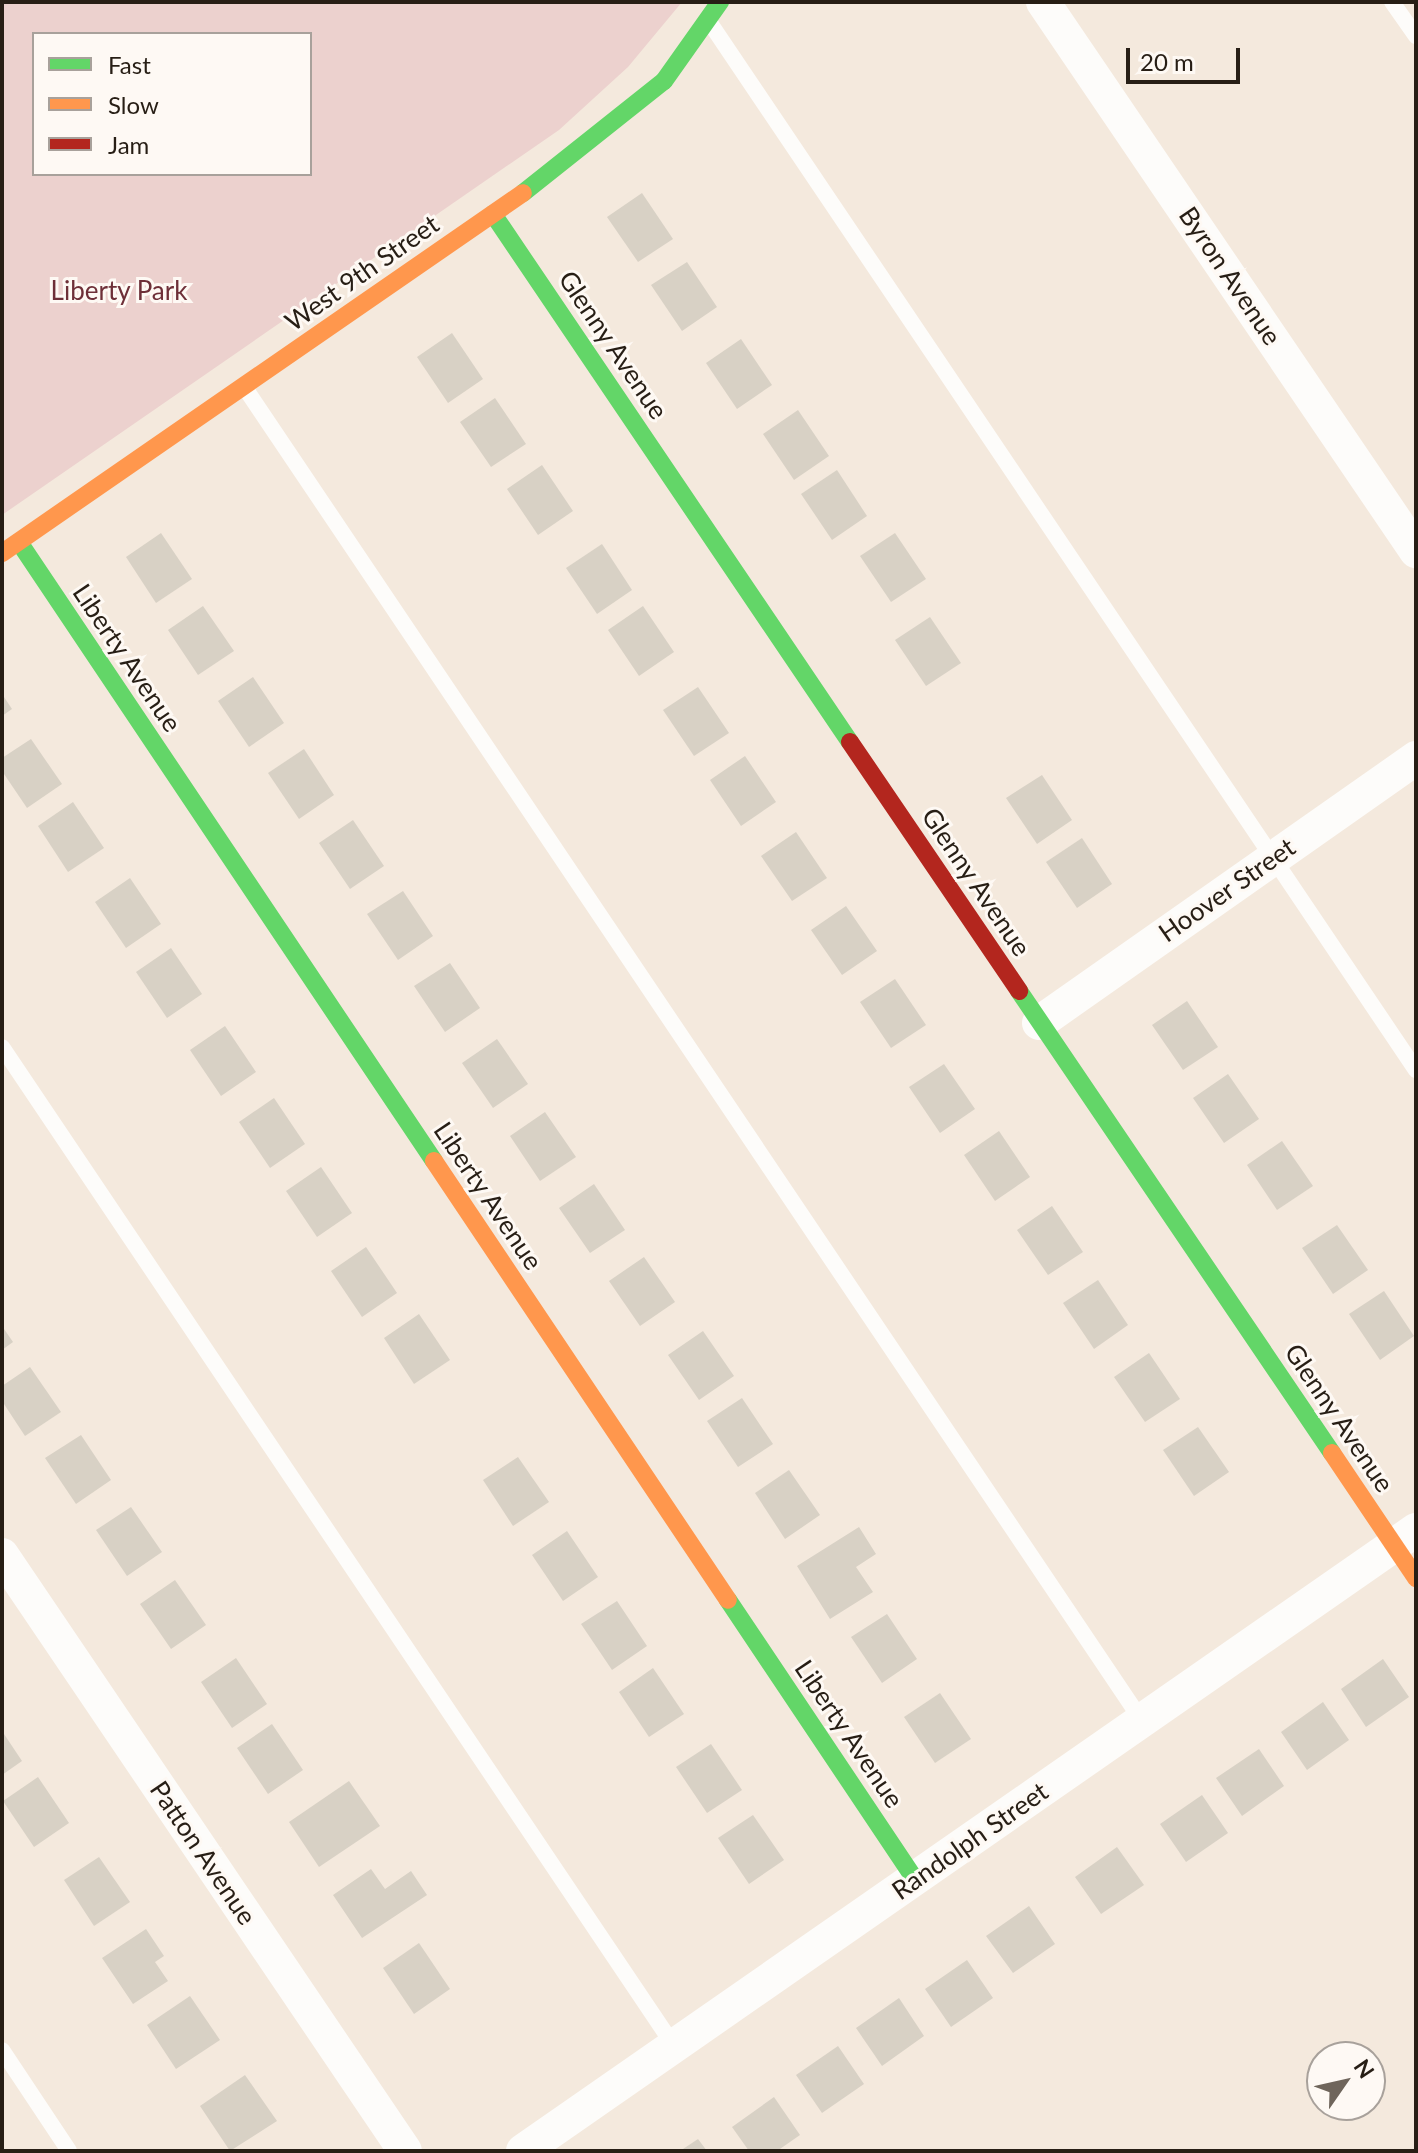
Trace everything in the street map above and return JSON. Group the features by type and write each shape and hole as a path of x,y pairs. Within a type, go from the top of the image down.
{"street":[{"name":"West 9th Street","path":"2,553 493,214 620,122 664,81 720,2"},
{"name":"Byron Avenue","path":"1043,2 1416,551"},
{"name":"Glenny Avenue","path":"493,214 1039,1023 1405,1538 1416,1578"},
{"name":"Liberty Avenue","path":"19,542 915,1879"},
{"name":"Hoover Street","path":"1039,1023 1416,758"},
{"name":"Randolph Street","path":"523,2151 1405,1538"},
{"name":"Patton Avenue","path":"2,1555 405,2151"}],"lane":[{"path":"1392,2 1416,36"},
{"path":"708,20 1275,856 1416,1070"},
{"path":"244,386 1142,1721"},
{"path":"2,1047 674,2046"},
{"path":"2,2050 69,2151"}],"green space":[{"name":"Liberty Park","path":"2,2 682,2 628,67 559,130 2,515"}],"building":[{"path":"642,193 673,239 638,262 607,217"},
{"path":"687,262 717,307 682,331 651,285"},
{"path":"452,333 483,379 448,403 417,357"},
{"path":"741,339 772,385 737,409 706,363"},
{"path":"495,398 526,444 491,467 460,422"},
{"path":"798,410 829,456 794,480 763,434"},
{"path":"542,465 573,511 538,535 507,489"},
{"path":"837,470 867,516 832,540 801,494"},
{"path":"161,533 192,579 156,603 126,557"},
{"path":"895,533 926,579 891,602 860,556"},
{"path":"602,544 632,590 597,614 566,568"},
{"path":"203,606 234,651 198,675 168,630"},
{"path":"643,606 674,652 639,676 608,630"},
{"path":"930,617 961,663 926,686 895,640"},
{"path":"253,677 284,723 249,747 218,701"},
{"path":"698,687 729,733 694,756 663,710"},
{"path":"2,694 12,709 2,716"},
{"path":"31,739 62,784 27,808 2,771 2,758"},
{"path":"304,749 334,795 299,819 268,773"},
{"path":"745,756 776,802 741,826 710,780"},
{"path":"1042,775 1072,820 1037,844 1006,798"},
{"path":"73,802 104,848 68,872 38,826"},
{"path":"353,820 384,866 350,889 319,843"},
{"path":"796,832 827,878 792,901 761,856"},
{"path":"1082,838 1112,884 1077,908 1046,862"},
{"path":"130,878 161,924 126,948 95,902"},
{"path":"403,891 433,936 398,960 367,914"},
{"path":"846,906 877,951 842,975 811,930"},
{"path":"171,948 202,994 167,1018 136,972"},
{"path":"450,963 480,1008 445,1032 414,986"},
{"path":"895,979 926,1025 891,1048 860,1002"},
{"path":"1187,1001 1218,1047 1183,1070 1152,1025"},
{"path":"225,1026 256,1072 221,1096 190,1050"},
{"path":"497,1039 528,1084 493,1108 462,1063"},
{"path":"944,1064 975,1109 940,1133 909,1087"},
{"path":"1228,1074 1259,1119 1224,1143 1193,1098"},
{"path":"274,1098 305,1144 270,1168 239,1122"},
{"path":"545,1112 576,1157 540,1181 510,1136"},
{"path":"999,1131 1030,1177 995,1201 964,1155"},
{"path":"1282,1141 1313,1186 1277,1210 1247,1165"},
{"path":"321,1167 352,1213 317,1237 286,1191"},
{"path":"594,1184 625,1230 590,1253 559,1208"},
{"path":"1052,1206 1083,1252 1048,1275 1017,1230"},
{"path":"1337,1225 1368,1270 1333,1294 1302,1248"},
{"path":"366,1247 397,1293 362,1317 331,1271"},
{"path":"644,1257 675,1302 640,1326 609,1281"},
{"path":"1098,1280 1128,1325 1094,1349 1063,1303"},
{"path":"1384,1291 1414,1336 1380,1360 1349,1314"},
{"path":"419,1314 450,1360 414,1384 384,1338"},
{"path":"2,1326 13,1342 2,1350"},
{"path":"703,1331 734,1376 699,1400 668,1355"},
{"path":"1149,1353 1180,1399 1145,1422 1114,1377"},
{"path":"30,1367 61,1412 25,1436 2,1401 2,1386"},
{"path":"742,1398 773,1444 738,1467 707,1421"},
{"path":"1198,1427 1229,1472 1194,1496 1163,1450"},
{"path":"81,1435 111,1480 76,1504 45,1458"},
{"path":"518,1457 549,1502 513,1526 483,1480"},
{"path":"789,1470 820,1515 785,1539 755,1493"},
{"path":"131,1507 162,1552 127,1576 96,1530"},
{"path":"859,1527 876,1554 856,1567 873,1592 830,1619 797,1566"},
{"path":"567,1531 598,1577 563,1601 532,1555"},
{"path":"175,1580 206,1625 171,1649 140,1604"},
{"path":"617,1601 647,1646 612,1670 581,1624"},
{"path":"887,1614 917,1659 882,1683 851,1637"},
{"path":"236,1658 267,1704 232,1728 201,1682"},
{"path":"1383,1659 1409,1697 1366,1727 1341,1689"},
{"path":"653,1668 684,1714 649,1737 619,1692"},
{"path":"940,1693 971,1739 935,1763 904,1717"},
{"path":"1323,1702 1349,1740 1307,1770 1281,1732"},
{"path":"272,1724 303,1770 268,1794 237,1748"},
{"path":"2,1731 22,1761 2,1775"},
{"path":"711,1744 742,1790 707,1813 676,1767"},
{"path":"1259,1749 1284,1786 1242,1816 1216,1778"},
{"path":"38,1777 69,1823 34,1847 3,1801"},
{"path":"349,1781 380,1826 319,1867 289,1822"},
{"path":"1202,1795 1228,1833 1186,1862 1160,1824"},
{"path":"753,1815 784,1860 749,1884 718,1838"},
{"path":"1117,1847 1144,1885 1101,1914 1075,1877"},
{"path":"99,1857 130,1902 94,1926 64,1880"},
{"path":"371,1869 385,1889 411,1871 427,1895 362,1938 333,1895"},
{"path":"1029,1906 1055,1944 1013,1973 986,1936"},
{"path":"146,1929 164,1956 155,1962 168,1981 133,2004 102,1958"},
{"path":"419,1943 450,1989 414,2014 383,1968"},
{"path":"967,1960 993,1998 951,2027 925,1989"},
{"path":"190,1996 220,2040 176,2069 147,2025"},
{"path":"899,1998 924,2036 882,2066 856,2028"},
{"path":"838,2046 864,2084 822,2113 796,2075"},
{"path":"245,2075 277,2121 230,2151 200,2106"},
{"path":"774,2097 800,2135 777,2151 749,2151 732,2127"},
{"path":"698,2139 707,2151 680,2151"}],"traffic: fast":[{"path":"523,193 664,81 720,2"},
{"path":"493,214 850,742"},
{"path":"19,542 434,1161"},
{"path":"1019,991 1332,1453"},
{"path":"728,1600 915,1879"}],"traffic: slow":[{"path":"2,553 523,193"},
{"path":"434,1161 728,1600"},
{"path":"1332,1453 1416,1578"}],"traffic: jam":[{"path":"850,742 1019,991"}]}
